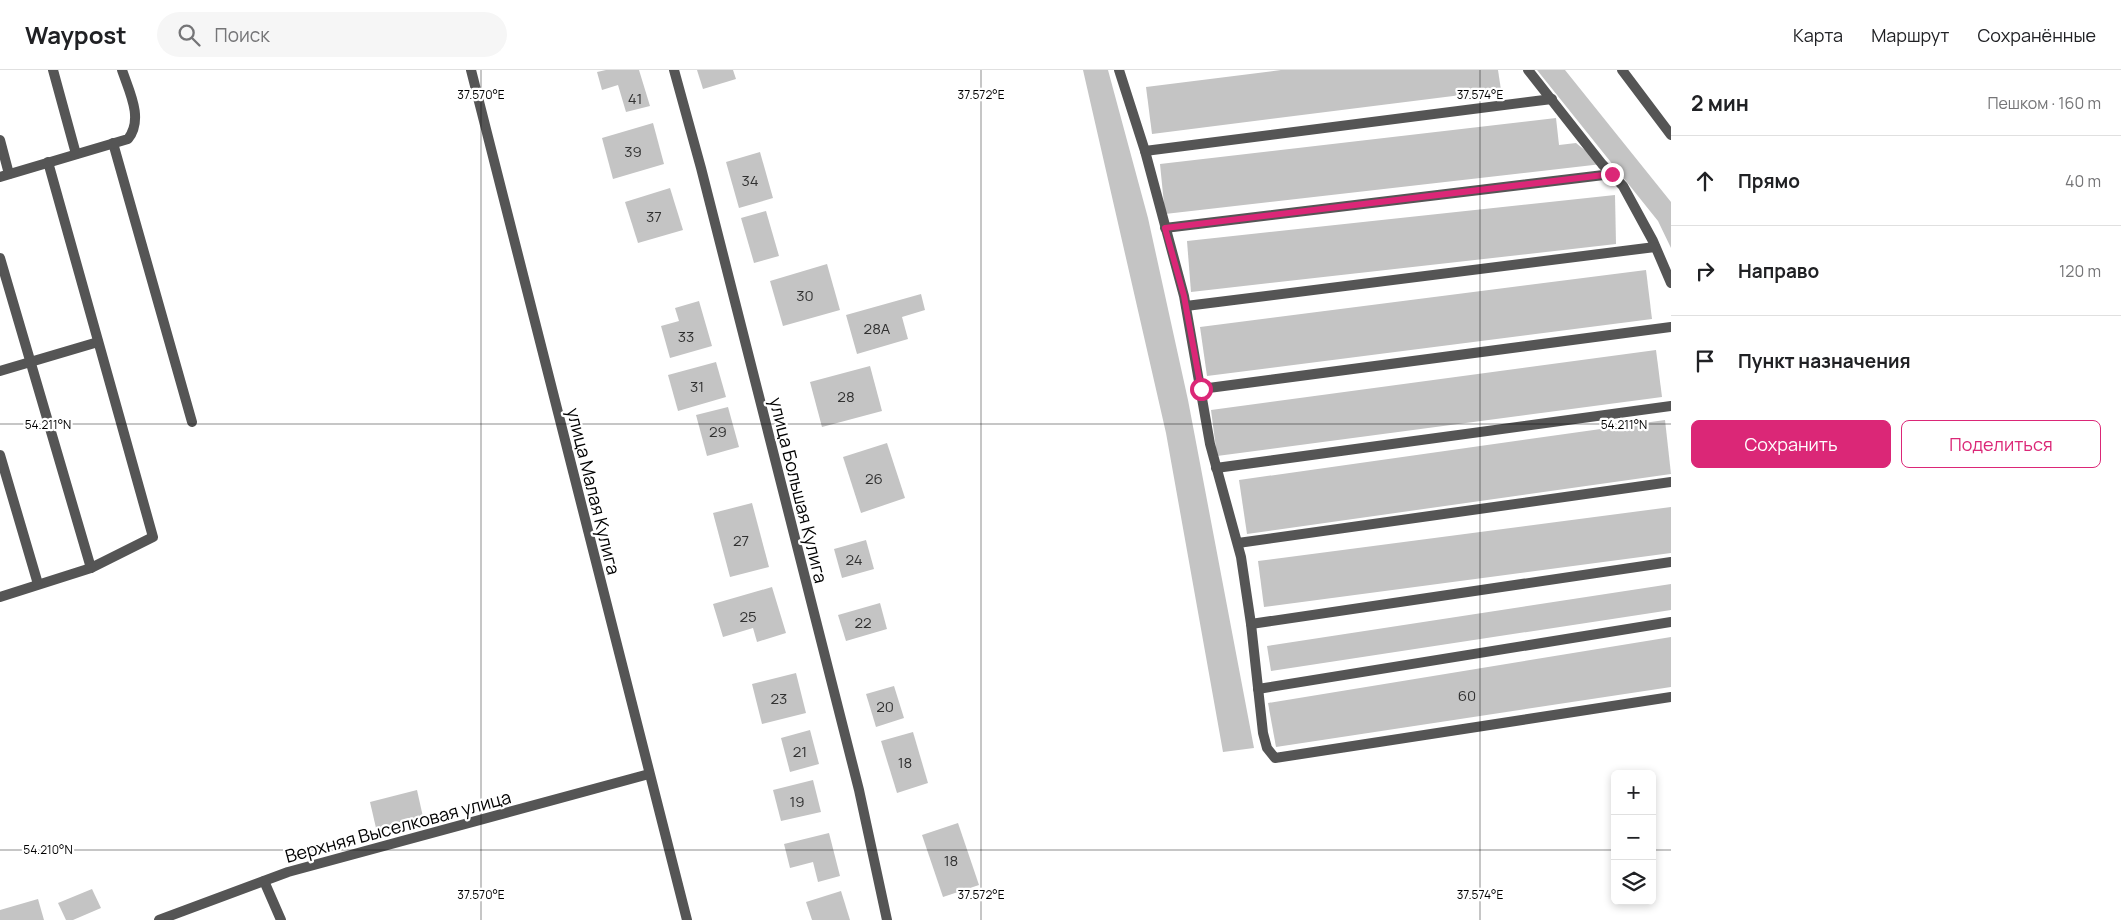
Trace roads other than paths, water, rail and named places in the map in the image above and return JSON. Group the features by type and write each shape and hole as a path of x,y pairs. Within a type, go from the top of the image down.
{"street":[{"path":"52,70 76,154"},
{"path":"0,140 5,175 128,139 133,131 135,122 134,107 122,70"},
{"name":"улица Малая Кулига","path":"471,70 687,920"},
{"name":"улица Большая Кулига","path":"674,70 701,168 859,790 887,920"},
{"path":"1122,70 1186,306 1216,468 1238,543 1251,624 1263,733 1267,748 1275,758 1671,697"},
{"path":"1528,70 1612,174 1624,186 1671,283"},
{"path":"1622,70 1671,135"},
{"path":"1145,151 1552,99"},
{"path":"114,144 192,422"},
{"path":"0,597 92,568 153,537 48,162"},
{"path":"1165,228 1612,174"},
{"path":"1186,306 1655,247"},
{"path":"0,258 92,568"},
{"path":"1201,389 1671,327"},
{"path":"0,371 98,342"},
{"path":"1216,468 1671,406"},
{"path":"0,455 38,584"},
{"path":"1238,543 1671,482"},
{"path":"1251,624 1671,562"},
{"path":"1258,689 1671,622"},
{"name":"Верхняя Выселковая улица","path":"159,920 298,869 649,774"},
{"path":"264,881 281,920"}]}
